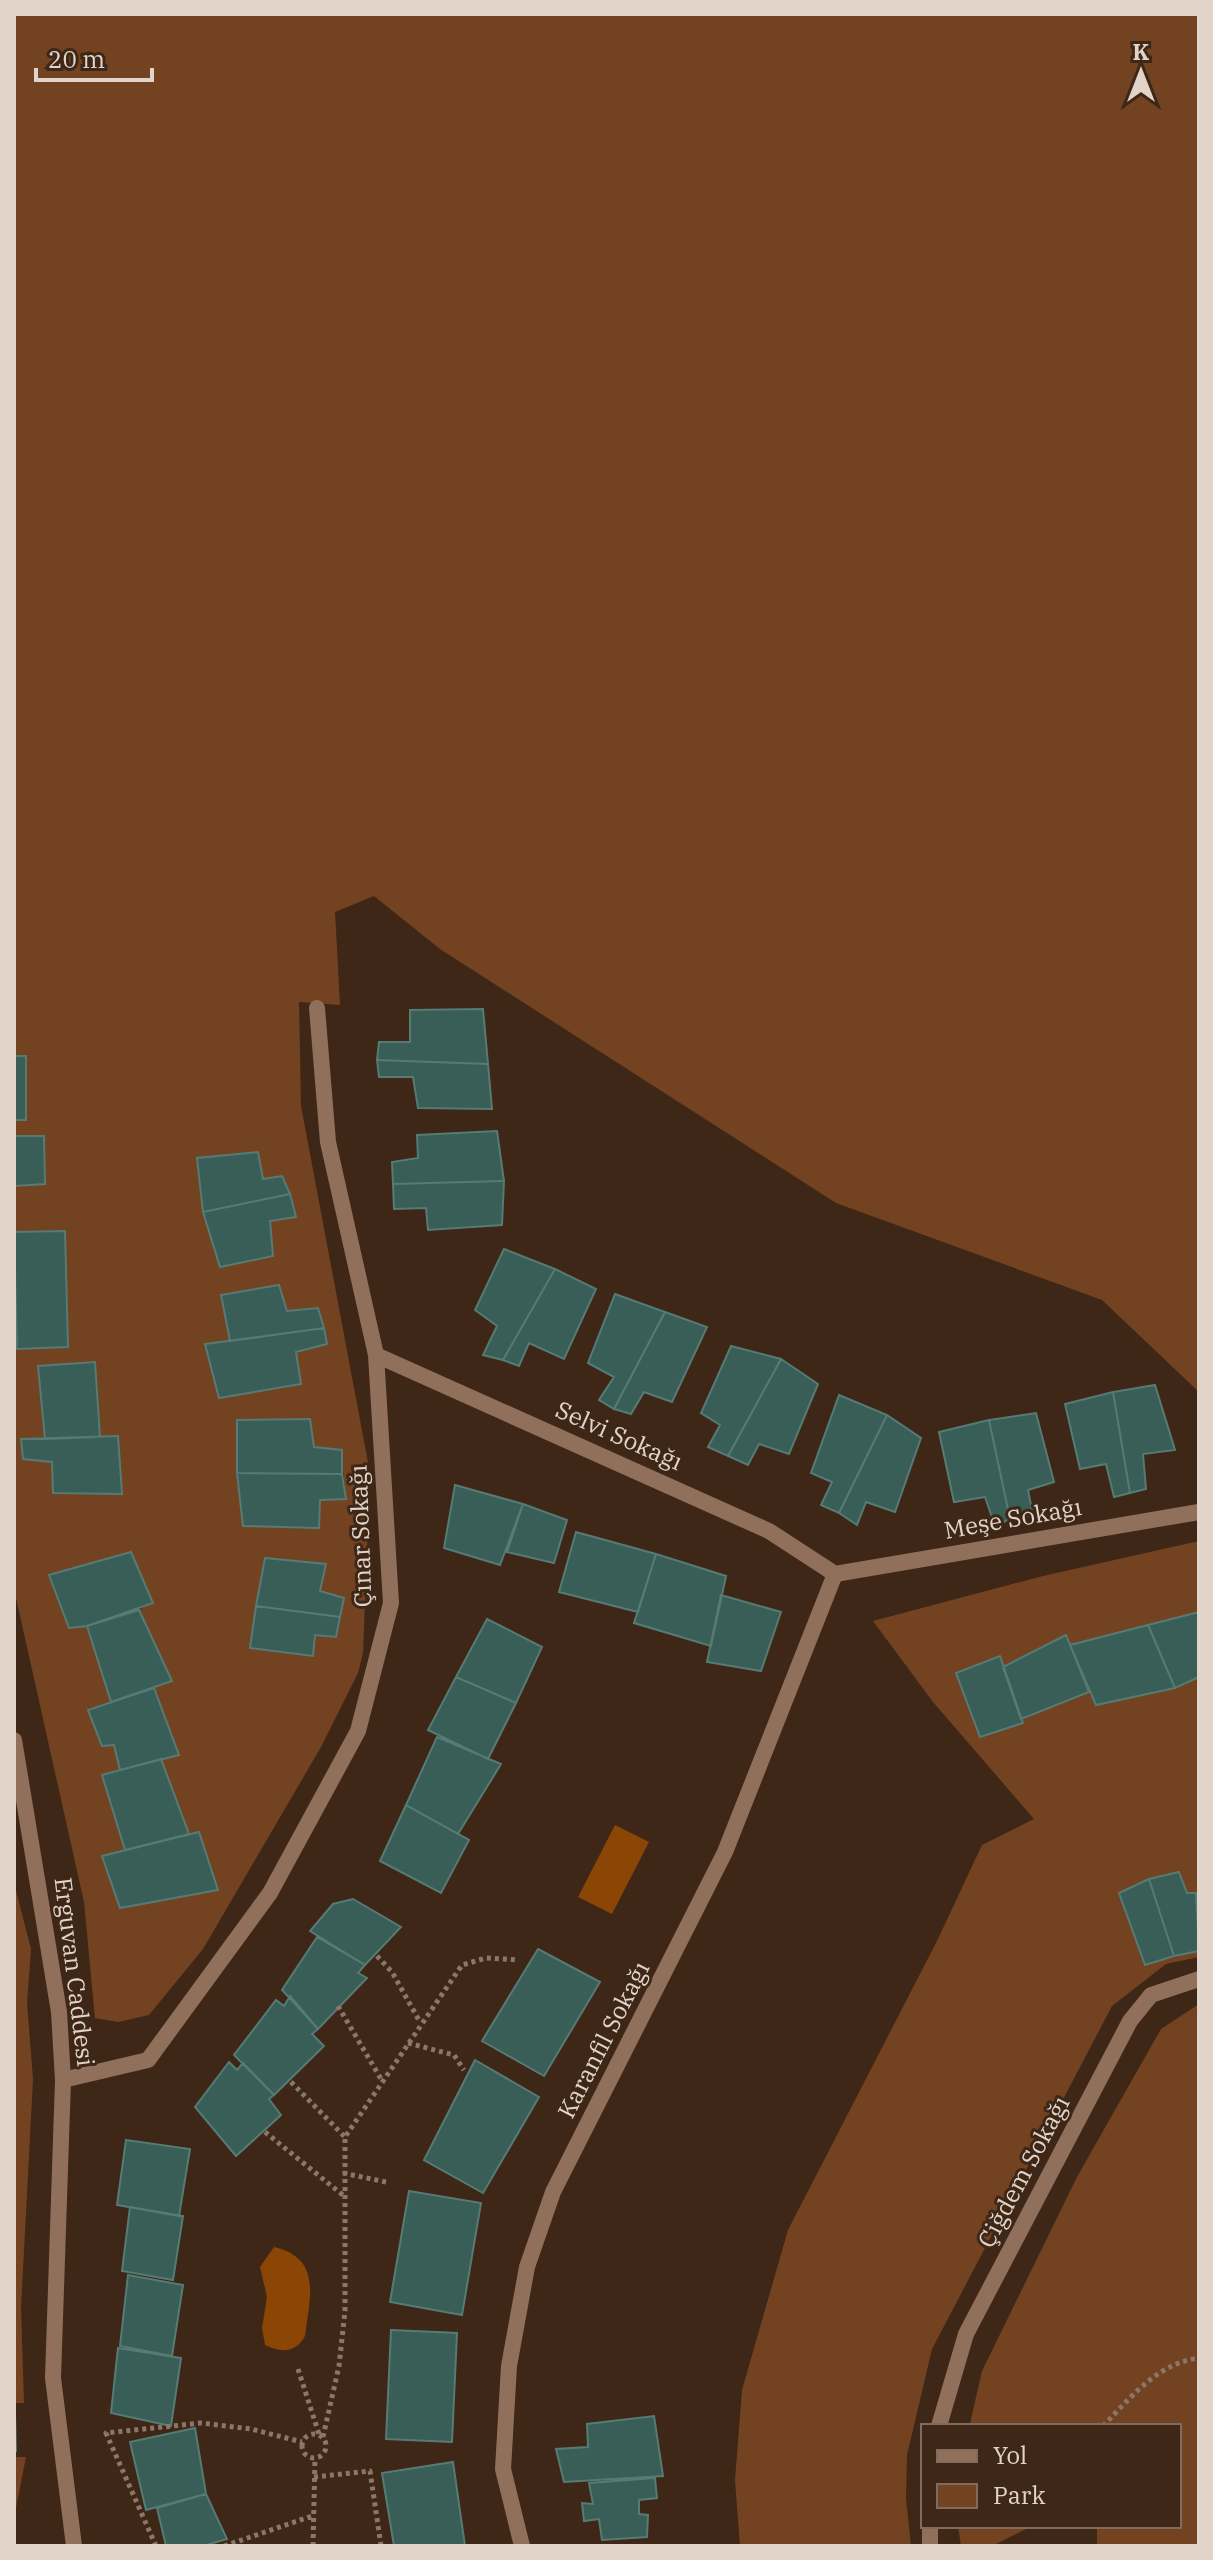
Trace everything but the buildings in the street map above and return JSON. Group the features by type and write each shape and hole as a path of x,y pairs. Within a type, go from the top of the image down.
{"street":[{"name":"Çınar Sokağı","path":"63,2080 148,2060 270,1893 358,1731 391,1603 376,1355 328,1142 317,1008"},
{"name":"Selvi Sokağı","path":"376,1355 769,1531 835,1574"},
{"name":"Meşe Sokağı","path":"835,1574 1199,1512"},
{"name":"Karanfil Sokağı","path":"522,2546 503,2469 509,2366 527,2267 553,2192 725,1852 835,1574"},
{"name":"Erguvan Caddesi","path":"14,1740 59,2012 63,2080 53,2378 74,2546"},
{"name":"Çiğdem Sokağı","path":"940,2424 966,2334 1130,2021 1151,1995 1199,1979"}],"path":[{"path":"377,1956 392,1972 420,2022"},
{"path":"321,2436 339,2366 345,2311 345,2137 420,2022 462,1965 486,1958 518,1960"},
{"path":"338,2006 382,2080"},
{"path":"408,2043 454,2055 464,2070"},
{"path":"291,2082 345,2137"},
{"path":"265,2132 344,2197"},
{"path":"343,2173 386,2182"},
{"path":"1105,2424 1136,2391 1176,2361 1199,2358"},
{"path":"298,2369 326,2448 315,2458 313,2546"},
{"path":"156,2546 106,2433 201,2423 251,2429 302,2442"},
{"path":"302,2442 311,2434 321,2436"},
{"path":"302,2442 304,2454 315,2458"},
{"path":"314,2477 370,2471 381,2546"},
{"path":"224,2546 312,2516"}],"green space":[{"path":"14,14 1199,14 1199,1392 1102,1300 836,1203 440,949 374,896 335,912 340,1005 299,1002 301,1106 370,1473 363,1653 358,1673 321,1747 203,1949 149,2015 118,2022 95,2018 84,1902 14,1589","holes":["258,1153 263,1179 282,1176 290,1194 270,1221 273,1256 220,1267 203,1212 197,1158","221,1295 287,1311 318,1308 326,1344 296,1352 301,1384 220,1398 230,1341","94,1363 100,1437 118,1437 122,1494 53,1493 52,1462 24,1459 21,1440 45,1439 38,1366","310,1419 314,1447 341,1451 346,1499 320,1500 319,1528 243,1525 237,1421","131,1552 153,1602 139,1610 172,1680 154,1688 179,1754 161,1759 189,1834 199,1832 218,1890 121,1908 103,1856 125,1850 102,1776 120,1770 114,1745 102,1745 88,1710 111,1702 87,1626 68,1627 49,1575","325,1564 320,1591 344,1599 336,1636 315,1635 313,1656 250,1648"]},
{"path":"1199,1541 1199,1612 1070,1645 1066,1636 1003,1667 1000,1657 956,1673 980,1737 1022,1723 1021,1719 1089,1692 1096,1705 1174,1688 1199,1677 1199,1909 1196,1893 1187,1893 1145,1964 1199,1951 1199,1957 1166,1964 1112,2006 932,2349 907,2455 906,2499 911,2546 740,2546 735,2480 742,2390 788,2230 937,1941 982,1845 1034,1819 933,1702 873,1621 1043,1576"},
{"path":"14,1883 31,1949 27,2003 33,2079 21,2308 24,2403 14,2403"},
{"path":"1199,2004 1199,2546 1097,2546 1097,2528 1181,2528 1181,2424 970,2424 982,2371 1077,2177 1161,2029"},
{"path":"14,2457 26,2457 14,2518"},
{"path":"958,2528 1037,2528 1026,2529 992,2546 961,2546"}],"shaded area":[{"path":"615,1825 649,1842 612,1914 578,1897"},
{"path":"274,2247 300,2260 309,2281 305,2336 297,2346 288,2350 265,2345 262,2328 267,2297 260,2267"}]}
